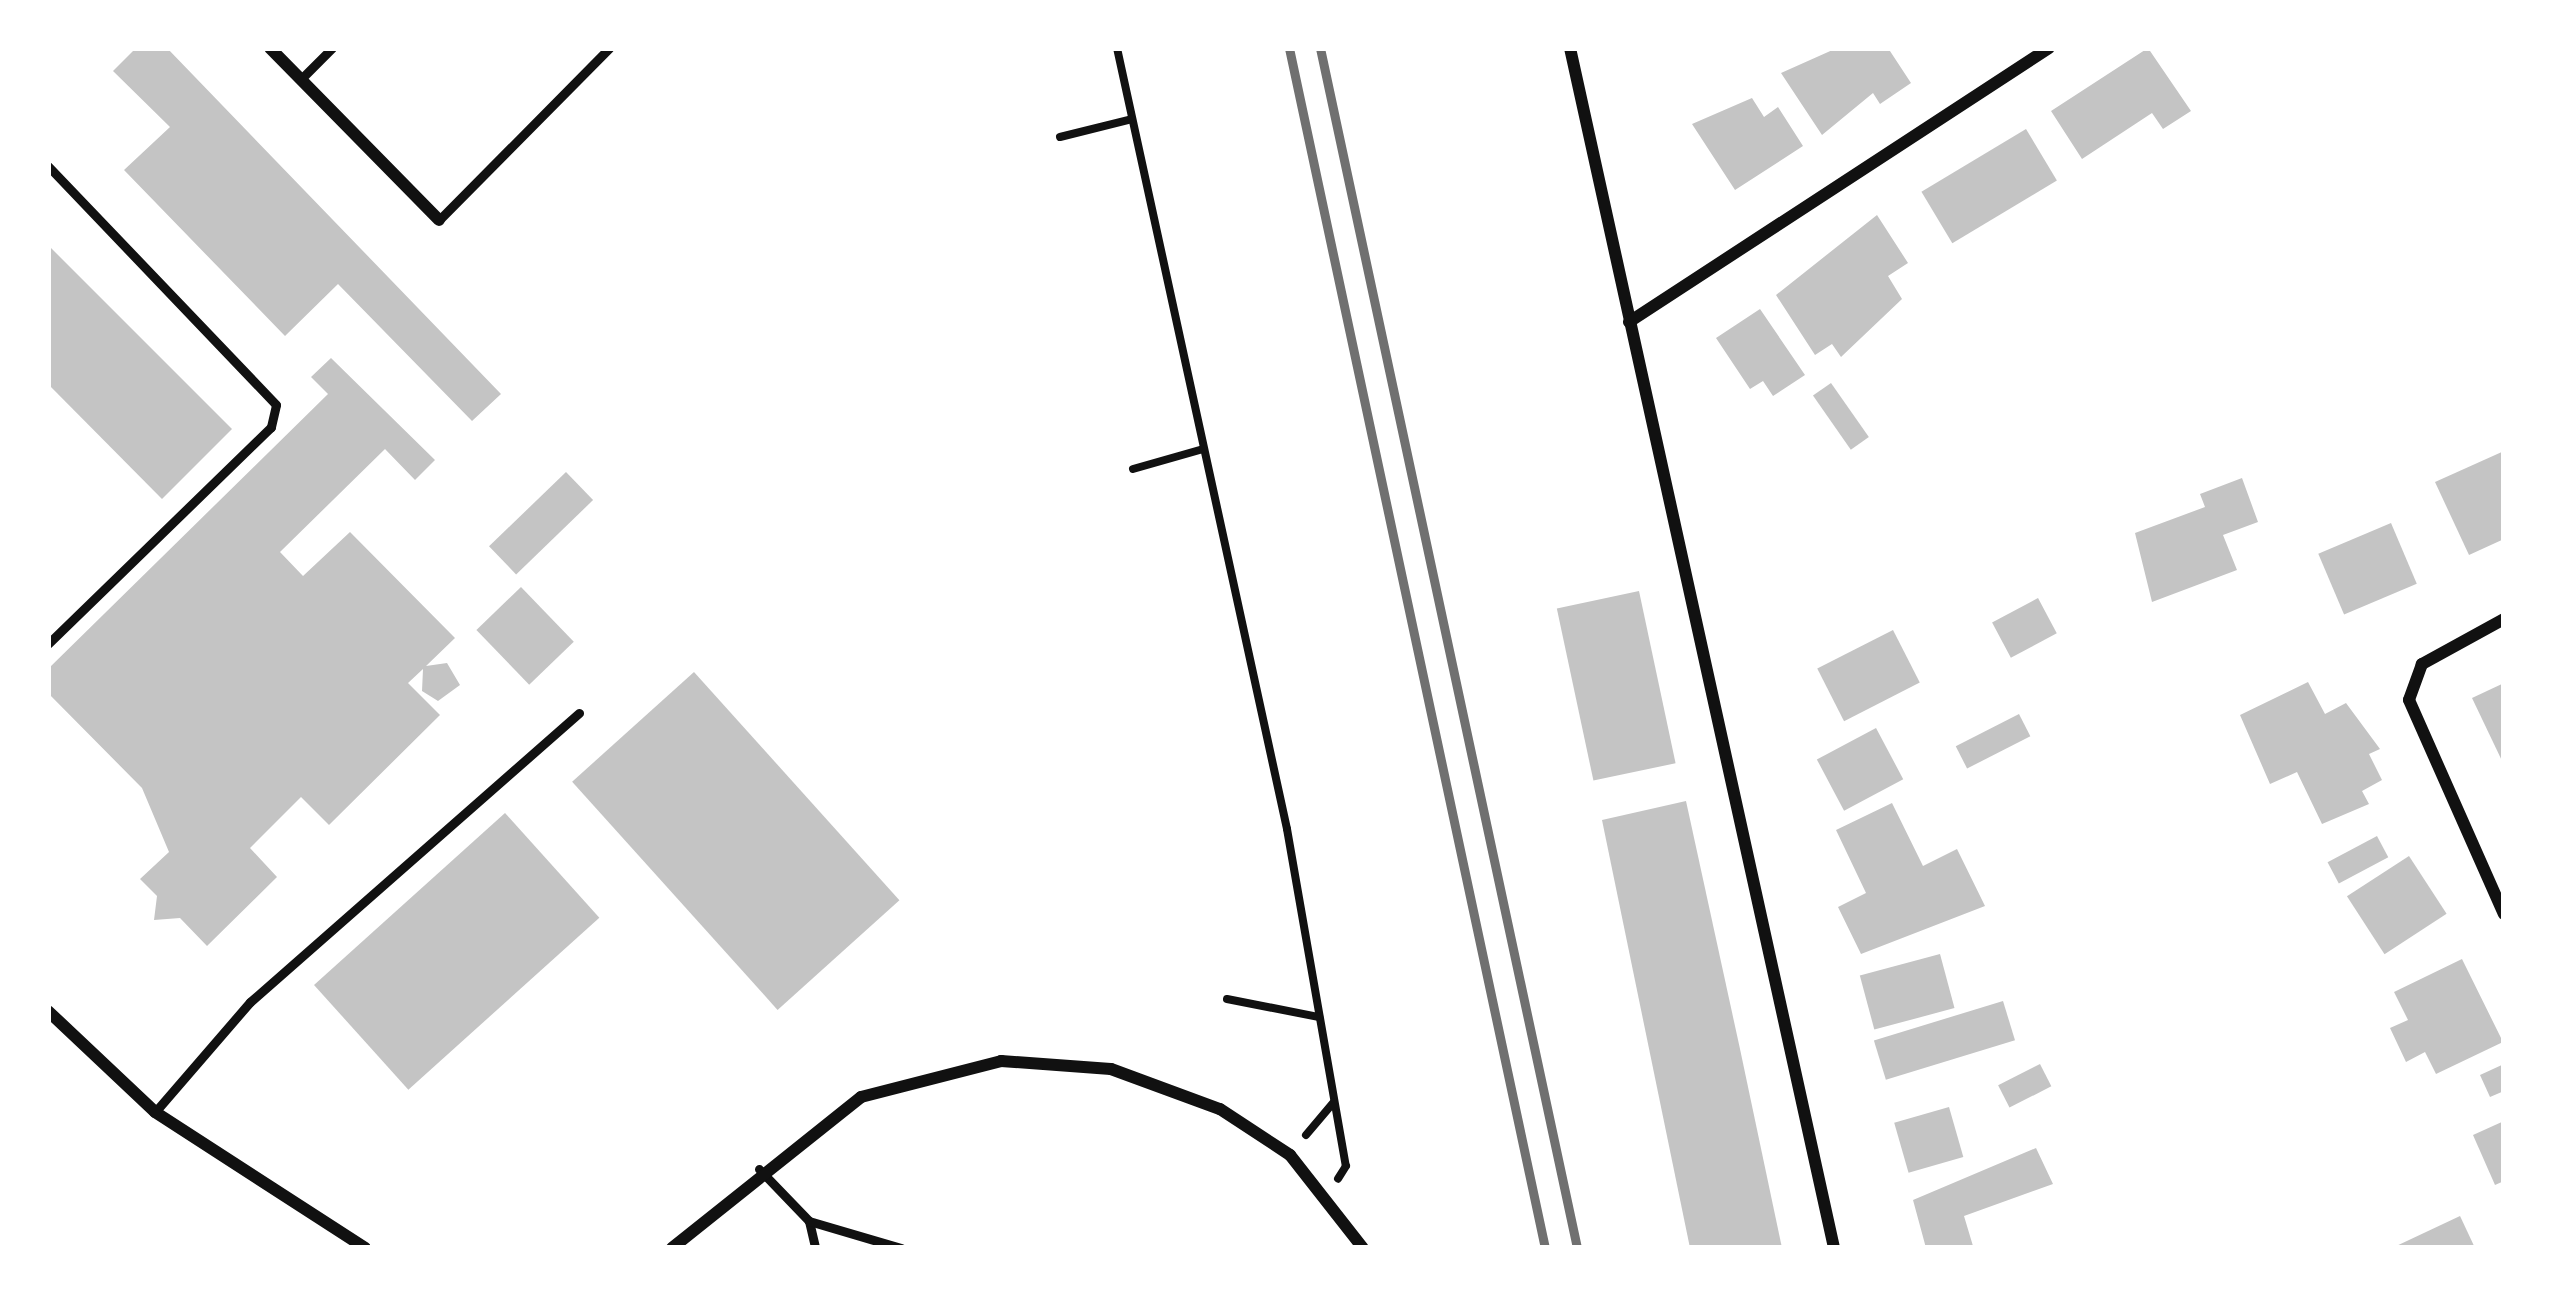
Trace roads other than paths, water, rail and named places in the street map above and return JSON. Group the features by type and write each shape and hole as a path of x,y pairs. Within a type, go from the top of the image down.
{"street":[{"path":"270,48 439,220"},
{"path":"1570,48 1834,1248"},
{"path":"1629,322 2049,48"},
{"path":"2504,619 2442,648 2412,682 2414,725 2504,914"},
{"path":"48,1011 155,1112 365,1248"},
{"path":"673,1248 759,1169 861,1097 1001,1061 1165,1084 1290,1155 1329,1195 1363,1248"}],"lane":[{"path":"302,80 332,48"},
{"path":"439,220 609,48"},
{"path":"48,166 276,405 272,427 48,644"},
{"path":"155,1112 250,1002 579,713"},
{"path":"759,1169 809,1221 901,1248"},
{"path":"809,1221 814,1248"}],"railway":[{"path":"1289,48 1545,1248"},
{"path":"1320,48 1577,1248"}]}
